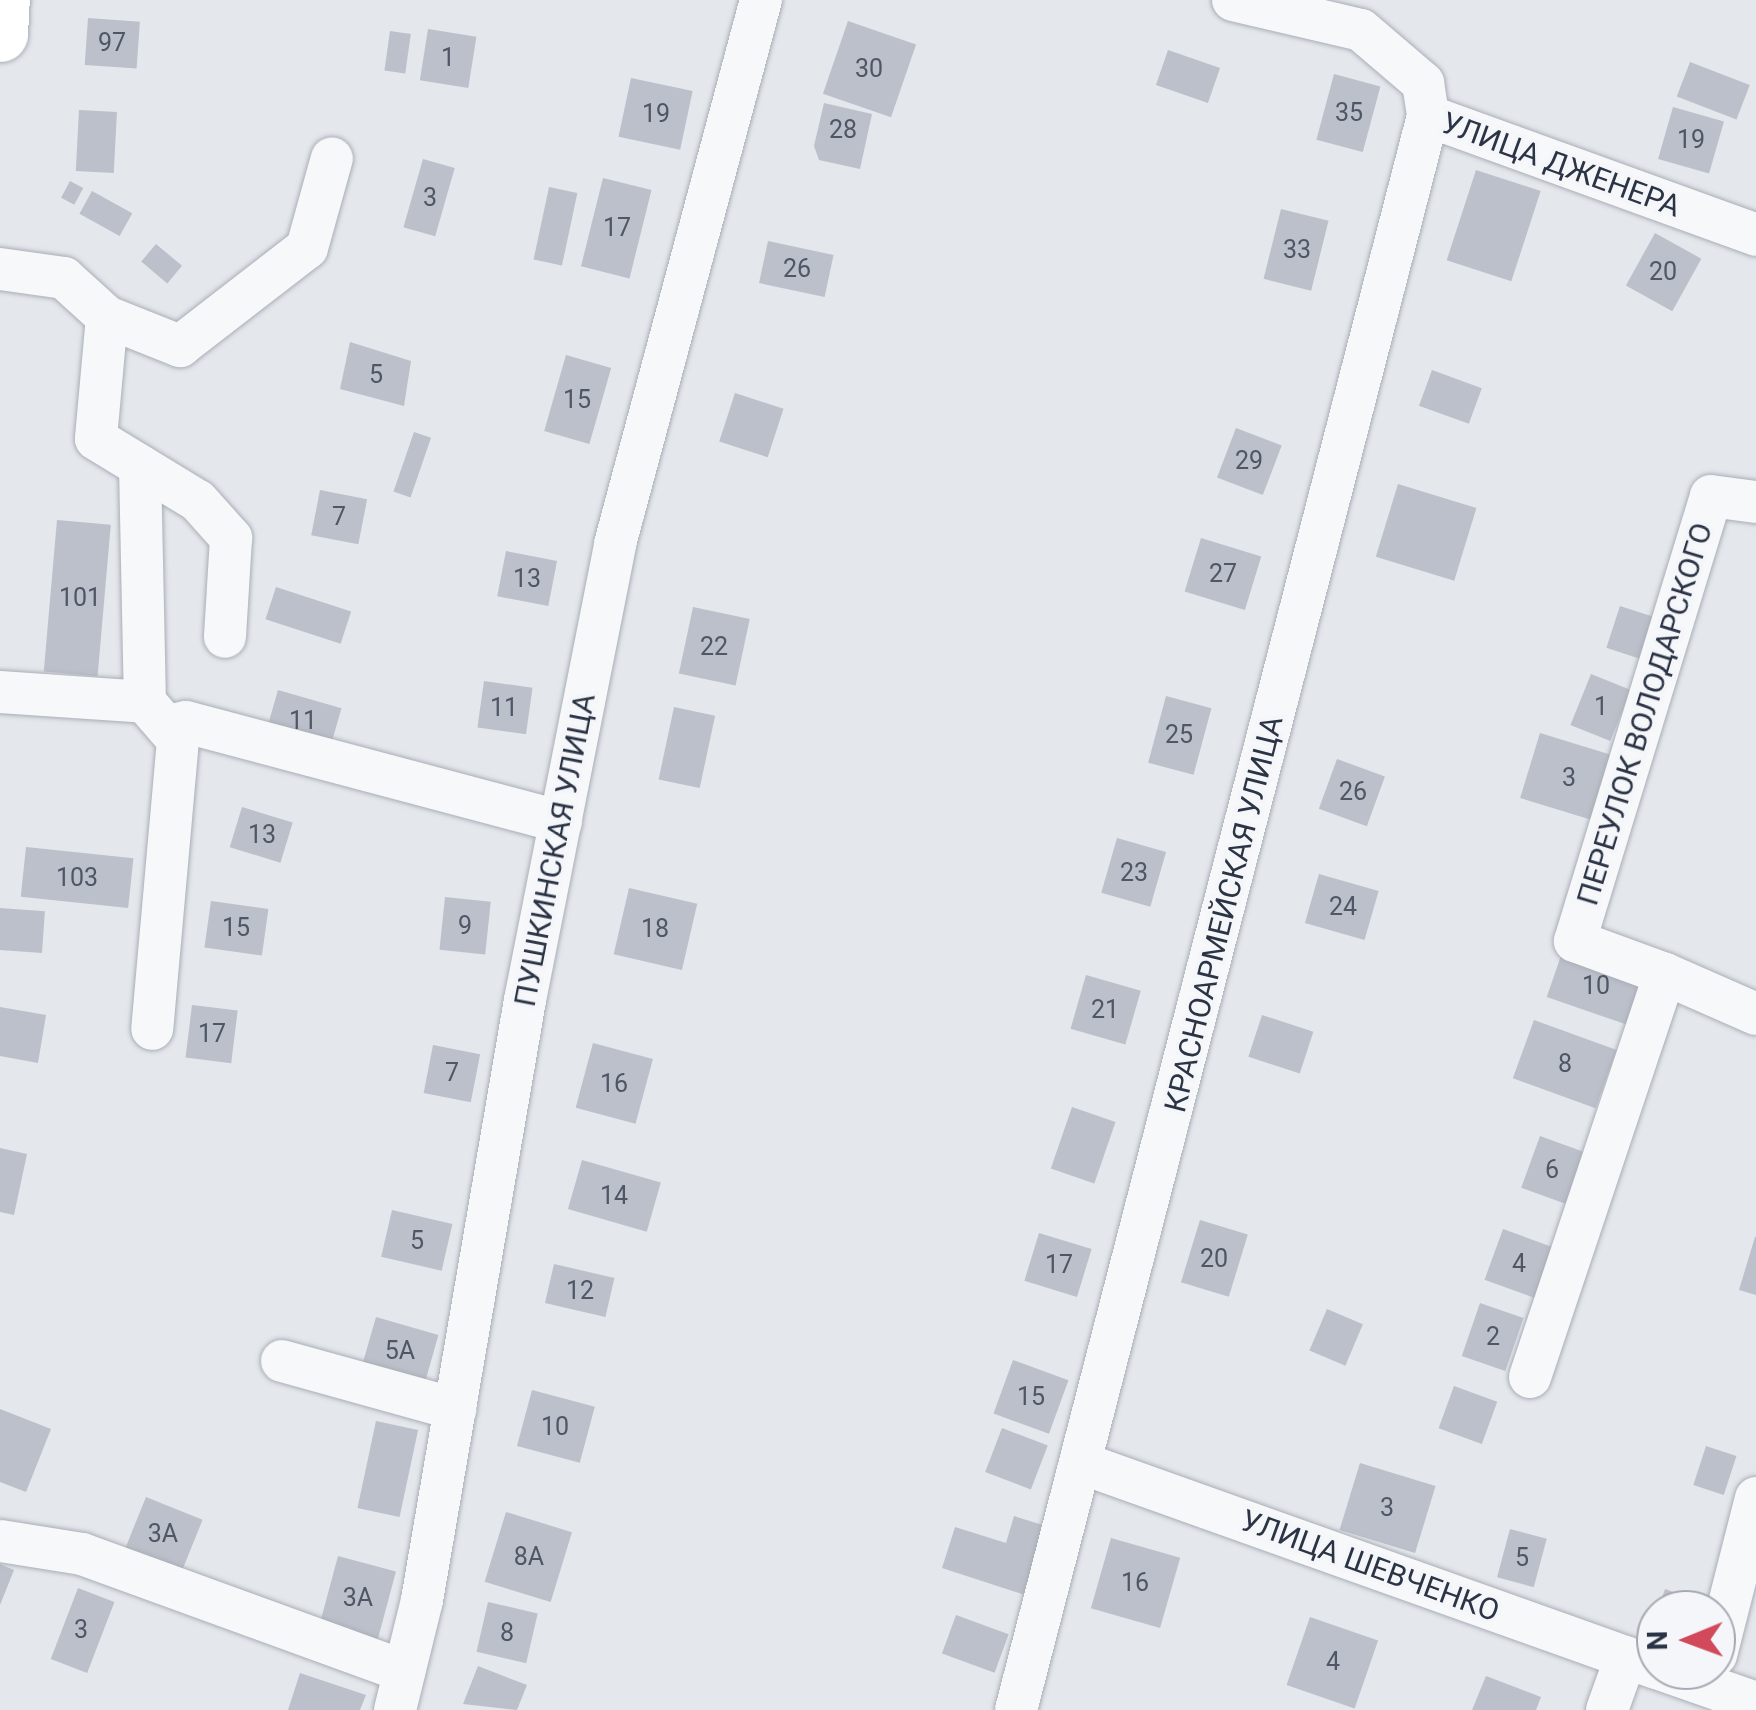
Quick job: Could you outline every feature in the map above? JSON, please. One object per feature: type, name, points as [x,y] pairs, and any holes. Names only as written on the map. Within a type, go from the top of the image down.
[{"type":"main road","points":[[0,34],[2,0]]},
{"type":"street","name":"ПУШКИНСКАЯ УЛИЦА","points":[[400,1690],[615,544],[761,0]]},
{"type":"street","name":"УЛИЦА ДЖЕНЕРА","points":[[1234,0],[1361,30],[1423,83],[1428,116],[1756,235]]},
{"type":"street","name":"КРАСНОАРМЕЙСКАЯ УЛИЦА","points":[[1016,1710],[1084,1464],[1428,116]]},
{"type":"street","points":[[0,269],[64,278],[107,317],[180,346],[306,248],[332,158]]},
{"type":"street","points":[[107,317],[96,439],[198,501],[231,538],[225,637]]},
{"type":"street","points":[[140,466],[155,714],[178,740],[152,1028]]},
{"type":"street","name":"ПЕРЕУЛОК ВОЛОДАРСКОГО","points":[[1756,502],[1712,496],[1575,941],[1665,974],[1756,1014]]},
{"type":"street","points":[[0,692],[155,714],[560,822]]},
{"type":"street","points":[[1530,1377],[1665,974]]},
{"type":"street","points":[[282,1361],[454,1409]]},
{"type":"street","name":"УЛИЦА ШЕВЧЕНКО","points":[[1084,1464],[1636,1661]]},
{"type":"street","points":[[1733,1590],[1756,1498]]},
{"type":"street","points":[[0,1541],[82,1554],[400,1690]]},
{"type":"street","points":[[1607,1710],[1636,1678]]},
{"type":"building","points":[[88,18],[140,22],[137,69],[85,65]]},
{"type":"building","points":[[848,21],[916,44],[891,117],[823,94]]},
{"type":"building","points":[[428,29],[476,37],[468,88],[420,80]]},
{"type":"building","points":[[390,31],[411,34],[405,74],[384,71]]},
{"type":"building","points":[[1168,50],[1220,68],[1208,103],[1156,85]]},
{"type":"building","points":[[1690,62],[1750,85],[1736,119],[1677,97]]},
{"type":"building","points":[[1334,74],[1380,86],[1363,152],[1316,140]]},
{"type":"building","points":[[631,78],[693,91],[680,150],[619,137]]},
{"type":"building","points":[[824,103],[872,114],[860,169],[819,160],[814,146]]},
{"type":"building","points":[[1673,107],[1724,122],[1709,174],[1658,159]]},
{"type":"building","points":[[79,110],[117,112],[114,173],[76,171]]},
{"type":"building","points":[[423,159],[455,168],[435,236],[403,227]]},
{"type":"building","points":[[1476,170],[1541,191],[1511,281],[1447,260]]},
{"type":"building","points":[[603,178],[652,190],[629,278],[581,266]]},
{"type":"building","points":[[70,181],[83,188],[74,205],[61,198]]},
{"type":"building","points":[[549,187],[577,193],[562,265],[534,259]]},
{"type":"building","points":[[92,191],[132,213],[120,236],[79,214]]},
{"type":"building","points":[[1281,209],[1329,221],[1311,291],[1264,279]]},
{"type":"building","points":[[1655,233],[1701,259],[1672,311],[1626,285]]},
{"type":"building","points":[[768,241],[834,255],[825,297],[759,283]]},
{"type":"building","points":[[156,244],[182,266],[167,283],[141,262]]},
{"type":"building","points":[[350,342],[411,361],[404,406],[340,389]]},
{"type":"building","points":[[566,355],[611,368],[589,444],[544,431]]},
{"type":"building","points":[[1432,370],[1482,388],[1469,424],[1419,406]]},
{"type":"building","points":[[735,393],[784,409],[768,457],[719,442]]},
{"type":"building","points":[[1236,428],[1282,446],[1263,495],[1217,477]]},
{"type":"building","points":[[414,432],[431,438],[411,497],[393,492]]},
{"type":"building","points":[[1398,484],[1476,508],[1454,581],[1376,557]]},
{"type":"building","points":[[320,490],[367,499],[358,544],[311,535]]},
{"type":"building","points":[[57,520],[111,525],[98,676],[44,671]]},
{"type":"building","points":[[1201,538],[1261,556],[1245,610],[1185,592]]},
{"type":"building","points":[[506,551],[557,561],[548,606],[497,596]]},
{"type":"building","points":[[276,587],[351,611],[341,644],[265,619]]},
{"type":"building","points":[[1620,606],[1653,617],[1640,659],[1606,648]]},
{"type":"building","points":[[693,607],[750,619],[736,686],[679,674]]},
{"type":"building","points":[[1591,674],[1631,690],[1610,741],[1570,725]]},
{"type":"building","points":[[484,681],[533,688],[526,734],[477,728]]},
{"type":"building","points":[[278,690],[341,708],[329,752],[265,734]]},
{"type":"building","points":[[1166,696],[1211,708],[1194,775],[1148,763]]},
{"type":"building","points":[[674,707],[715,716],[700,788],[659,779]]},
{"type":"building","points":[[1540,733],[1617,757],[1598,822],[1520,798]]},
{"type":"building","points":[[1337,759],[1385,776],[1367,826],[1319,809]]},
{"type":"building","points":[[242,807],[293,822],[280,863],[230,847]]},
{"type":"building","points":[[1117,838],[1166,852],[1150,907],[1101,893]]},
{"type":"building","points":[[26,847],[133,858],[128,908],[21,897]]},
{"type":"building","points":[[1319,874],[1379,891],[1365,940],[1305,923]]},
{"type":"building","points":[[629,888],[697,904],[682,970],[614,954]]},
{"type":"building","points":[[445,897],[491,902],[485,955],[439,950]]},
{"type":"building","points":[[211,901],[268,909],[262,956],[204,948]]},
{"type":"building","points":[[0,908],[45,911],[42,953],[0,950]]},
{"type":"building","points":[[1564,947],[1645,975],[1628,1025],[1547,997]]},
{"type":"building","points":[[1086,975],[1141,991],[1125,1045],[1071,1029]]},
{"type":"building","points":[[192,1005],[238,1011],[231,1063],[186,1058]]},
{"type":"building","points":[[0,1007],[46,1015],[38,1063],[0,1056]]},
{"type":"building","points":[[1262,1015],[1313,1032],[1300,1074],[1248,1057]]},
{"type":"building","points":[[1534,1020],[1617,1050],[1595,1108],[1513,1078]]},
{"type":"building","points":[[593,1043],[653,1059],[636,1124],[576,1108]]},
{"type":"building","points":[[433,1045],[480,1054],[471,1102],[424,1093]]},
{"type":"building","points":[[1072,1107],[1115,1122],[1094,1183],[1051,1168]]},
{"type":"building","points":[[1540,1136],[1584,1152],[1565,1204],[1521,1188]]},
{"type":"building","points":[[0,1148],[27,1154],[14,1215],[0,1212]]},
{"type":"building","points":[[582,1160],[661,1183],[647,1232],[568,1209]]},
{"type":"building","points":[[392,1210],[452,1224],[442,1271],[381,1257]]},
{"type":"building","points":[[1200,1220],[1248,1235],[1229,1297],[1181,1282]]},
{"type":"building","points":[[1503,1229],[1554,1247],[1535,1298],[1485,1280]]},
{"type":"building","points":[[1039,1233],[1092,1249],[1077,1297],[1024,1281]]},
{"type":"building","points":[[1756,1237],[1756,1295],[1739,1290]]},
{"type":"building","points":[[554,1264],[614,1278],[605,1317],[545,1303]]},
{"type":"building","points":[[1480,1303],[1523,1318],[1505,1371],[1462,1356]]},
{"type":"building","points":[[1327,1309],[1363,1324],[1345,1366],[1309,1350]]},
{"type":"building","points":[[376,1317],[438,1335],[424,1384],[362,1366]]},
{"type":"building","points":[[1013,1360],[1068,1380],[1049,1434],[994,1414]]},
{"type":"building","points":[[1454,1386],[1497,1402],[1482,1444],[1439,1428]]},
{"type":"building","points":[[532,1390],[595,1407],[580,1463],[517,1446]]},
{"type":"building","points":[[0,1409],[51,1429],[26,1492],[0,1482]]},
{"type":"building","points":[[376,1421],[418,1430],[400,1517],[357,1508]]},
{"type":"building","points":[[1002,1428],[1048,1446],[1031,1489],[985,1472]]},
{"type":"building","points":[[1706,1446],[1736,1456],[1724,1495],[1693,1485]]},
{"type":"building","points":[[1360,1463],[1436,1486],[1415,1553],[1340,1530]]},
{"type":"building","points":[[146,1497],[203,1520],[182,1572],[125,1549]]},
{"type":"building","points":[[506,1512],[572,1532],[551,1602],[485,1582]]},
{"type":"building","points":[[1014,1516],[1046,1526],[1025,1595],[942,1568],[955,1527],[1006,1543]]},
{"type":"building","points":[[1510,1529],[1547,1539],[1534,1587],[1497,1577]]},
{"type":"building","points":[[1111,1538],[1180,1558],[1160,1628],[1091,1608]]},
{"type":"building","points":[[338,1556],[396,1572],[378,1640],[320,1625]]},
{"type":"building","points":[[0,1564],[14,1570],[0,1605]]},
{"type":"building","points":[[78,1588],[114,1602],[87,1673],[51,1659]]},
{"type":"building","points":[[488,1602],[538,1613],[526,1663],[477,1652]]},
{"type":"building","points":[[956,1615],[1009,1634],[995,1673],[942,1654]]},
{"type":"building","points":[[1310,1617],[1378,1640],[1355,1709],[1287,1685]]},
{"type":"building","points":[[478,1666],[527,1685],[517,1710],[463,1704]]},
{"type":"building","points":[[300,1673],[366,1695],[360,1710],[288,1710]]},
{"type":"building","points":[[1486,1676],[1541,1697],[1536,1710],[1472,1710]]}]
